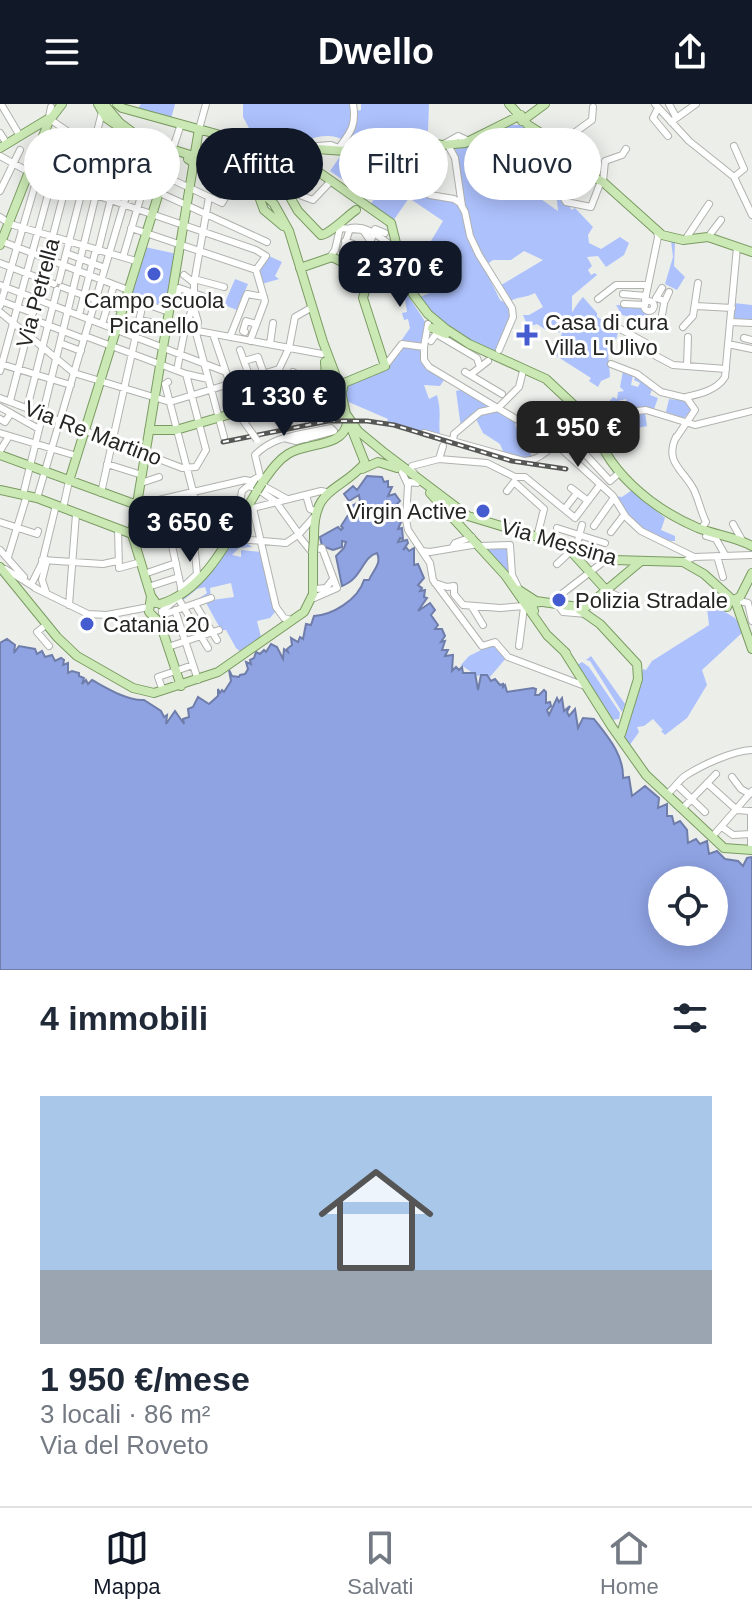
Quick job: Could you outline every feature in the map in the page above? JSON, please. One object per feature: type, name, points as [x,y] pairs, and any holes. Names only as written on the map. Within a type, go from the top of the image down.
[{"type":"main road","points":[[46,128],[62,104]]},
{"type":"main road","points":[[117,104],[194,130],[196,155]]},
{"type":"main road","points":[[528,125],[545,104]]},
{"type":"main road","points":[[510,105],[533,128]]},
{"type":"main road","points":[[103,108],[126,128]]},
{"type":"main road","points":[[3,146],[50,119]]},
{"type":"main road","points":[[448,144],[469,141],[503,124],[528,125]]},
{"type":"main road","points":[[181,686],[133,538],[166,325],[176,300],[186,205],[196,172]]},
{"type":"main road","points":[[323,175],[358,205],[379,214],[394,228],[399,256],[396,271]]},
{"type":"main road","points":[[601,181],[661,238],[708,237],[752,252]]},
{"type":"main road","points":[[0,242],[24,189]]},
{"type":"main road","points":[[69,481],[156,200]]},
{"type":"main road","points":[[261,200],[264,210],[284,227],[322,354],[331,399],[366,459],[365,464],[325,494],[316,513],[315,538]]},
{"type":"main road","points":[[264,210],[269,212],[273,209],[270,200]]},
{"type":"main road","points":[[271,200],[286,222],[328,378],[342,400]]},
{"type":"main road","points":[[296,200],[323,235],[358,205]]},
{"type":"main road","points":[[300,268],[330,257],[344,263],[368,253]]},
{"type":"main road","points":[[368,253],[396,271],[433,324],[525,370],[553,388],[590,422],[618,474],[664,515],[696,530],[744,541]]},
{"type":"main road","points":[[155,608],[180,593],[215,561],[230,541],[259,486],[287,454],[337,439],[345,433],[343,384],[385,366],[363,296],[368,253]]},
{"type":"main road","points":[[433,324],[525,370]]},
{"type":"main road","points":[[149,430],[176,430],[218,418],[300,393],[328,378],[354,379]]},
{"type":"main road","name":"Via Messina","points":[[345,419],[414,482],[432,490],[458,516],[604,558],[638,563],[688,561]]},
{"type":"main road","points":[[590,422],[610,457],[634,486],[665,512],[703,532],[744,541]]},
{"type":"main road","name":"Via Messina","points":[[361,447],[373,458],[393,465],[441,505]]},
{"type":"main road","points":[[0,453],[101,493],[138,499]]},
{"type":"main road","points":[[268,637],[306,609],[312,597],[312,551],[316,521],[325,494],[376,462],[393,465]]},
{"type":"main road","points":[[0,490],[37,498],[118,529],[133,538]]},
{"type":"main road","points":[[432,490],[445,501],[446,504],[441,505]]},
{"type":"main road","points":[[441,505],[458,516],[476,542],[509,576],[533,616],[566,653]]},
{"type":"main road","points":[[570,548],[607,591]]},
{"type":"main road","points":[[1,568],[68,648],[90,665],[136,690],[162,692],[221,670],[304,614],[315,594],[312,551]]},
{"type":"main road","points":[[688,561],[734,605],[752,649]]},
{"type":"main road","points":[[587,612],[638,563]]},
{"type":"main road","points":[[734,605],[752,573]]},
{"type":"main road","points":[[734,605],[752,582]]},
{"type":"main road","points":[[525,602],[549,603]]},
{"type":"main road","points":[[525,602],[549,603],[587,612],[632,656],[639,675],[614,724]]},
{"type":"main road","points":[[525,602],[553,634],[614,724],[635,762],[728,850],[751,850]]},
{"type":"main road","points":[[553,634],[558,643],[556,645]]},
{"type":"main road","points":[[614,724],[636,676],[632,656]]},
{"type":"street","points":[[0,104],[20,136]]},
{"type":"street","points":[[194,130],[206,104]]},
{"type":"street","points":[[351,128],[353,104]]},
{"type":"street","points":[[669,104],[674,119],[689,141],[734,177],[752,215]]},
{"type":"street","points":[[668,136],[653,118],[657,106],[674,119]]},
{"type":"street","points":[[674,119],[691,106]]},
{"type":"street","points":[[581,128],[592,120],[593,107]]},
{"type":"street","points":[[98,128],[103,108]]},
{"type":"street","points":[[50,119],[65,128]]},
{"type":"street","points":[[180,128],[181,124]]},
{"type":"street","points":[[528,125],[558,148],[581,174],[606,183]]},
{"type":"street","points":[[528,125],[534,147],[566,202],[591,207],[606,183],[605,161],[622,155],[626,149]]},
{"type":"street","points":[[0,133],[3,146]]},
{"type":"street","points":[[734,146],[744,169],[734,177]]},
{"type":"street","points":[[448,149],[455,158],[462,206],[472,241],[512,308],[513,317],[495,355],[470,375],[502,394]]},
{"type":"street","points":[[17,201],[0,192],[20,150]]},
{"type":"street","points":[[0,156],[24,168]]},
{"type":"street","points":[[323,190],[331,181]]},
{"type":"street","points":[[180,184],[196,191]]},
{"type":"street","points":[[448,198],[462,206]]},
{"type":"street","points":[[28,200],[0,306],[13,323],[74,373],[170,402],[192,397],[279,369],[289,348],[295,317]]},
{"type":"street","points":[[47,200],[1,366],[71,385]]},
{"type":"street","name":"Via Petrella","points":[[10,401],[62,200]]},
{"type":"street","points":[[27,408],[79,200]]},
{"type":"street","points":[[7,560],[95,200]]},
{"type":"street","points":[[79,315],[111,200],[270,256],[256,270]]},
{"type":"street","points":[[37,498],[125,200]]},
{"type":"street","points":[[123,257],[140,200]]},
{"type":"street","points":[[176,200],[267,242]]},
{"type":"street","points":[[208,200],[194,281],[193,305],[198,322],[196,331],[224,437]]},
{"type":"street","points":[[689,238],[709,204]]},
{"type":"street","points":[[0,217],[38,232],[136,261]]},
{"type":"street","points":[[708,237],[721,220]]},
{"type":"street","points":[[131,228],[256,270]]},
{"type":"street","points":[[343,251],[340,228],[374,232],[392,246]]},
{"type":"street","points":[[368,253],[375,229],[385,233]]},
{"type":"street","points":[[363,230],[368,253]]},
{"type":"street","points":[[661,238],[648,285],[645,310],[662,314]]},
{"type":"street","points":[[0,242],[114,285],[143,303],[169,312]]},
{"type":"street","points":[[342,242],[368,253],[396,271]]},
{"type":"street","points":[[330,257],[342,242]]},
{"type":"street","points":[[611,364],[637,374],[662,393],[686,398],[700,395],[721,383],[726,369],[737,247]]},
{"type":"street","points":[[66,253],[105,268]]},
{"type":"street","points":[[0,263],[122,310]]},
{"type":"street","points":[[250,341],[265,301],[256,270]]},
{"type":"street","points":[[184,275],[194,281],[224,287]]},
{"type":"street","points":[[683,327],[693,316],[698,283]]},
{"type":"street","points":[[102,324],[114,285]]},
{"type":"street","points":[[598,299],[616,285],[648,285]]},
{"type":"street","points":[[3,286],[226,372]]},
{"type":"street","points":[[176,300],[179,288],[205,297]]},
{"type":"street","points":[[653,310],[662,288]]},
{"type":"street","points":[[624,304],[645,300],[665,301],[669,292]]},
{"type":"street","points":[[230,337],[247,294],[264,297]]},
{"type":"street","points":[[623,294],[645,300]]},
{"type":"street","points":[[101,493],[143,303]]},
{"type":"street","points":[[660,326],[664,304]]},
{"type":"street","points":[[177,370],[193,305]]},
{"type":"street","points":[[0,306],[17,307],[63,331],[208,379]]},
{"type":"street","points":[[696,306],[732,308]]},
{"type":"street","points":[[284,316],[295,317],[309,309]]},
{"type":"street","points":[[139,320],[322,354]]},
{"type":"street","points":[[245,332],[246,321],[256,324]]},
{"type":"street","points":[[730,322],[752,323]]},
{"type":"street","points":[[270,344],[273,323]]},
{"type":"street","points":[[433,324],[424,347],[424,360],[429,367],[516,419]]},
{"type":"street","points":[[613,325],[646,343],[658,357],[673,365],[726,369]]},
{"type":"street","points":[[213,334],[239,411],[262,445]]},
{"type":"street","points":[[429,339],[436,334],[477,358],[480,367]]},
{"type":"street","points":[[687,366],[688,337]]},
{"type":"street","points":[[60,343],[81,351]]},
{"type":"street","points":[[445,350],[449,343]]},
{"type":"street","points":[[385,366],[402,344],[424,347]]},
{"type":"street","points":[[728,344],[752,349]]},
{"type":"street","points":[[240,350],[250,378]]},
{"type":"street","points":[[244,361],[258,357],[264,374]]},
{"type":"street","points":[[454,438],[480,412],[498,408],[519,387],[525,370]]},
{"type":"street","points":[[293,372],[328,378]]},
{"type":"street","points":[[186,374],[206,450],[196,467],[186,467]]},
{"type":"street","points":[[164,384],[201,522]]},
{"type":"street","points":[[259,393],[262,404]]},
{"type":"street","points":[[300,393],[308,420]]},
{"type":"street","name":"Via Re Martino","points":[[0,398],[186,467]]},
{"type":"street","points":[[686,398],[695,409],[683,424],[672,448],[672,460],[691,486],[706,525],[703,532],[716,539],[725,555]]},
{"type":"street","points":[[281,399],[288,422]]},
{"type":"street","points":[[0,418],[5,410],[39,429]]},
{"type":"street","points":[[590,422],[608,414],[646,410],[683,424],[707,424],[752,411]]},
{"type":"street","points":[[535,431],[598,484],[624,515],[648,536],[688,561]]},
{"type":"street","points":[[0,433],[77,456]]},
{"type":"street","points":[[424,433],[454,438],[524,461],[536,460],[562,441],[586,455],[610,481],[618,474]]},
{"type":"street","points":[[0,453],[9,436]]},
{"type":"street","points":[[259,486],[260,477],[254,458],[262,445],[306,436]]},
{"type":"street","points":[[439,459],[443,446]]},
{"type":"street","points":[[537,537],[544,509],[515,480],[487,463],[439,459],[411,467],[414,482],[407,525],[432,568],[431,577],[483,647],[495,642],[508,657],[586,685]]},
{"type":"street","points":[[107,464],[138,499]]},
{"type":"street","points":[[507,491],[515,480],[525,477],[575,518],[603,474]]},
{"type":"street","points":[[138,499],[159,477]]},
{"type":"street","points":[[138,499],[193,494],[245,480],[279,500],[298,534],[312,551],[309,571]]},
{"type":"street","points":[[32,583],[41,573],[69,481]]},
{"type":"street","points":[[563,506],[574,490],[588,501]]},
{"type":"street","points":[[133,538],[279,500],[325,494]]},
{"type":"street","points":[[133,538],[217,543],[260,540],[290,542],[316,513],[310,509],[306,495]]},
{"type":"street","points":[[594,526],[613,499]]},
{"type":"street","points":[[246,510],[260,540],[280,627]]},
{"type":"street","points":[[69,605],[76,514]]},
{"type":"street","points":[[549,603],[604,558],[608,538],[624,515]]},
{"type":"street","points":[[703,516],[718,534]]},
{"type":"street","points":[[281,525],[289,520]]},
{"type":"street","points":[[0,522],[37,534],[38,531]]},
{"type":"street","points":[[557,564],[579,535],[582,525]]},
{"type":"street","points":[[557,528],[579,535],[608,538]]},
{"type":"street","points":[[118,529],[118,564]]},
{"type":"street","points":[[171,541],[184,607],[208,648]]},
{"type":"street","points":[[180,593],[212,569],[230,541]]},
{"type":"street","name":"Via Messina","points":[[688,561],[725,555],[744,541]]},
{"type":"street","points":[[194,542],[195,579]]},
{"type":"street","points":[[421,550],[430,552],[452,548],[455,543],[510,545],[509,576]]},
{"type":"street","points":[[301,545],[303,552],[322,548],[337,588],[315,594]]},
{"type":"street","points":[[0,550],[32,583]]},
{"type":"street","points":[[717,556],[723,577]]},
{"type":"street","points":[[45,560],[103,564],[141,562]]},
{"type":"street","points":[[144,574],[176,563]]},
{"type":"street","points":[[1,568],[84,613],[114,614],[155,608],[175,610],[211,598]]},
{"type":"street","points":[[41,573],[47,593]]},
{"type":"street","points":[[155,608],[179,577]]},
{"type":"street","points":[[315,594],[326,588],[333,579]]},
{"type":"street","points":[[20,591],[20,582],[32,583]]},
{"type":"street","points":[[435,583],[454,586],[459,602],[472,607],[518,608],[525,602]]},
{"type":"street","points":[[607,591],[628,602]]},
{"type":"street","points":[[519,646],[525,602]]},
{"type":"street","points":[[734,605],[748,603],[752,621]]},
{"type":"street","points":[[195,604],[216,631],[217,640]]},
{"type":"street","points":[[472,607],[483,625]]},
{"type":"street","points":[[175,610],[199,680]]},
{"type":"street","points":[[278,612],[291,620]]},
{"type":"street","points":[[522,628],[527,618],[533,616]]},
{"type":"street","points":[[47,624],[37,632],[49,646]]},
{"type":"street","points":[[168,647],[216,631]]},
{"type":"street","points":[[162,692],[158,677],[193,665]]},
{"type":"street","points":[[669,794],[683,777],[740,751],[752,750]]},
{"type":"street","points":[[682,809],[716,774]]},
{"type":"street","points":[[712,837],[751,792],[741,789],[732,777]]},
{"type":"street","points":[[707,783],[739,808],[751,811],[751,850]]},
{"type":"street","points":[[678,786],[705,812]]},
{"type":"street","points":[[722,827],[733,835],[751,834]]},
{"type":"shaded area","points":[[141,104],[175,104],[171,119],[137,110]]},
{"type":"shaded area","points":[[243,104],[352,104],[353,114],[349,128],[339,128],[339,138],[323,137],[323,128],[249,128],[243,117]]},
{"type":"shaded area","points":[[361,104],[429,104],[428,128],[351,128],[355,111],[361,110]]},
{"type":"shaded area","points":[[520,125],[525,128],[500,128]]},
{"type":"shaded area","points":[[464,143],[464,200],[542,200],[558,211],[557,200],[566,200],[571,210],[575,208],[593,227],[588,235],[589,243],[601,249],[620,237],[629,243],[624,255],[606,267],[598,256],[587,257],[592,266],[588,270],[591,275],[597,275],[572,296],[572,316],[559,333],[554,326],[546,330],[537,324],[528,327],[523,315],[543,307],[535,293],[509,302],[498,287],[543,260],[524,251],[511,260],[493,260],[486,265],[464,208],[455,147]]},
{"type":"shaded area","points":[[339,158],[339,177],[330,171]]},
{"type":"shaded area","points":[[373,200],[408,200],[393,221],[370,205]]},
{"type":"shaded area","points":[[412,200],[455,201],[465,214],[469,236],[500,300],[509,305],[512,317],[495,353],[453,330],[418,298],[443,287],[436,288],[434,282],[441,279],[437,268],[429,270],[421,248],[428,246],[443,221]]},
{"type":"shaded area","points":[[671,241],[675,242],[674,266],[685,277],[677,290],[665,284],[673,257]]},
{"type":"shaded area","name":"Campo scuola Picanello","points":[[145,247],[177,254],[167,310],[128,297]]},
{"type":"shaded area","points":[[269,256],[282,262],[275,276],[279,279],[262,284],[258,271]]},
{"type":"shaded area","points":[[235,279],[248,284],[237,310],[224,305]]},
{"type":"shaded area","points":[[403,288],[426,323],[424,345],[399,344],[410,328],[408,319],[404,320],[402,313],[407,312]]},
{"type":"shaded area","points":[[583,297],[597,317],[619,329],[616,340],[607,338],[610,377],[601,381],[598,387],[589,381],[591,378],[547,350],[559,343],[569,318]]},
{"type":"shaded area","points":[[734,303],[752,305],[752,321],[732,320]]},
{"type":"shaded area","points":[[616,305],[643,306],[649,315],[648,321],[622,315]]},
{"type":"shaded area","points":[[404,345],[424,350],[423,359],[444,380],[440,386],[424,385],[429,399],[437,395],[440,435],[422,434],[387,422],[388,419],[344,400],[346,383],[384,371]]},
{"type":"shaded area","points":[[623,371],[633,375],[631,385],[638,387],[640,383],[634,380],[635,377],[653,387],[650,395],[658,398],[654,409],[628,408],[626,399],[607,404],[613,397],[617,399],[618,392],[624,391],[620,387]]},
{"type":"shaded area","points":[[464,389],[496,408],[473,413],[461,428],[456,391]]},
{"type":"shaded area","points":[[679,397],[693,409],[684,418],[666,412],[669,399],[678,400]]},
{"type":"shaded area","points":[[494,409],[517,421],[515,424],[523,446],[527,447],[534,460],[505,456],[500,444],[483,433],[475,417]]},
{"type":"shaded area","points":[[634,413],[645,413],[647,426],[599,436],[597,426],[601,419],[608,422],[631,418]]},
{"type":"shaded area","points":[[367,476],[382,477],[384,482],[388,481],[388,487],[392,487],[388,496],[395,494],[400,501],[395,506],[400,510],[397,520],[402,520],[398,529],[402,528],[403,539],[400,538],[398,542],[407,540],[403,550],[406,547],[409,551],[414,548],[414,565],[418,564],[424,578],[418,585],[422,588],[420,591],[425,590],[424,597],[427,598],[418,611],[430,603],[435,610],[431,615],[438,625],[435,629],[442,629],[445,636],[441,642],[445,641],[442,650],[448,650],[445,656],[453,655],[452,671],[462,667],[463,673],[475,673],[478,690],[481,675],[487,675],[491,681],[495,679],[503,687],[505,685],[507,692],[533,688],[536,689],[535,695],[539,695],[544,690],[546,703],[550,702],[551,706],[547,710],[549,715],[557,698],[559,702],[562,698],[564,711],[570,706],[569,716],[575,709],[578,728],[583,718],[594,719],[610,740],[621,762],[623,778],[629,777],[632,796],[645,786],[659,798],[658,808],[667,804],[667,816],[672,816],[674,824],[680,821],[687,830],[688,843],[696,839],[700,844],[707,841],[709,854],[717,851],[725,859],[738,861],[743,866],[747,858],[752,857],[752,970],[0,970],[0,643],[7,639],[15,645],[14,653],[19,646],[35,649],[37,654],[42,651],[45,657],[52,655],[55,661],[61,658],[63,665],[68,663],[68,673],[79,673],[84,678],[82,684],[92,680],[124,696],[144,700],[161,711],[164,717],[167,715],[166,724],[175,711],[184,724],[183,719],[189,717],[188,709],[193,707],[198,697],[209,704],[218,696],[218,689],[220,693],[222,690],[224,692],[231,681],[229,670],[232,676],[245,674],[248,669],[246,662],[251,664],[250,660],[256,652],[266,652],[271,644],[277,647],[283,659],[284,649],[288,652],[292,645],[291,638],[298,642],[300,637],[303,639],[306,624],[311,625],[314,616],[344,605],[356,594],[364,580],[369,580],[378,564],[377,553],[368,559],[349,583],[342,586],[336,556],[346,542],[342,541],[342,547],[333,550],[322,546],[320,537],[338,527],[343,528],[341,526],[352,506],[360,501],[359,495],[349,501],[344,494],[353,486],[357,490]]},
{"type":"shaded area","points":[[632,490],[665,518],[661,530],[675,536],[675,541],[654,537],[637,526],[611,491],[615,496],[622,497]]},
{"type":"shaded area","points":[[250,540],[248,544],[252,547],[239,548],[232,555],[241,557],[241,550],[262,552],[276,611],[270,618],[257,621],[261,637],[241,652],[226,630],[221,630],[205,601],[234,597],[231,583],[210,588],[211,597],[190,604],[207,593],[205,587],[197,589],[182,601],[180,598],[210,573],[233,543]]},
{"type":"shaded area","points":[[483,547],[507,547],[508,574]]},
{"type":"shaded area","points":[[720,595],[725,612],[735,618],[744,631],[702,670],[707,685],[687,718],[665,735],[653,719],[637,727],[639,732],[629,746],[624,738],[627,715],[643,669],[646,670],[652,661],[709,625],[706,600]]},
{"type":"shaded area","points":[[495,643],[506,658],[490,677],[485,674],[477,676],[461,665],[469,656]]},
{"type":"shaded area","points":[[591,656],[625,704],[622,712],[590,661],[586,660]]},
{"type":"shaded area","points":[[582,662],[589,667],[620,713],[619,719],[611,720],[577,665]]},
{"type":"railway","points":[[223,442],[328,421],[367,421],[394,425],[512,461],[566,469]]},
{"type":"place","name":"Campo scuola Picanello","points":[[154,274]]},
{"type":"place","name":"Casa di cura Villa L'Ulivo","points":[[527,335]]},
{"type":"place","name":"Virgin Active","points":[[483,511]]},
{"type":"place","name":"Polizia Stradale","points":[[559,600]]},
{"type":"place","name":"Catania 20","points":[[87,624]]}]
